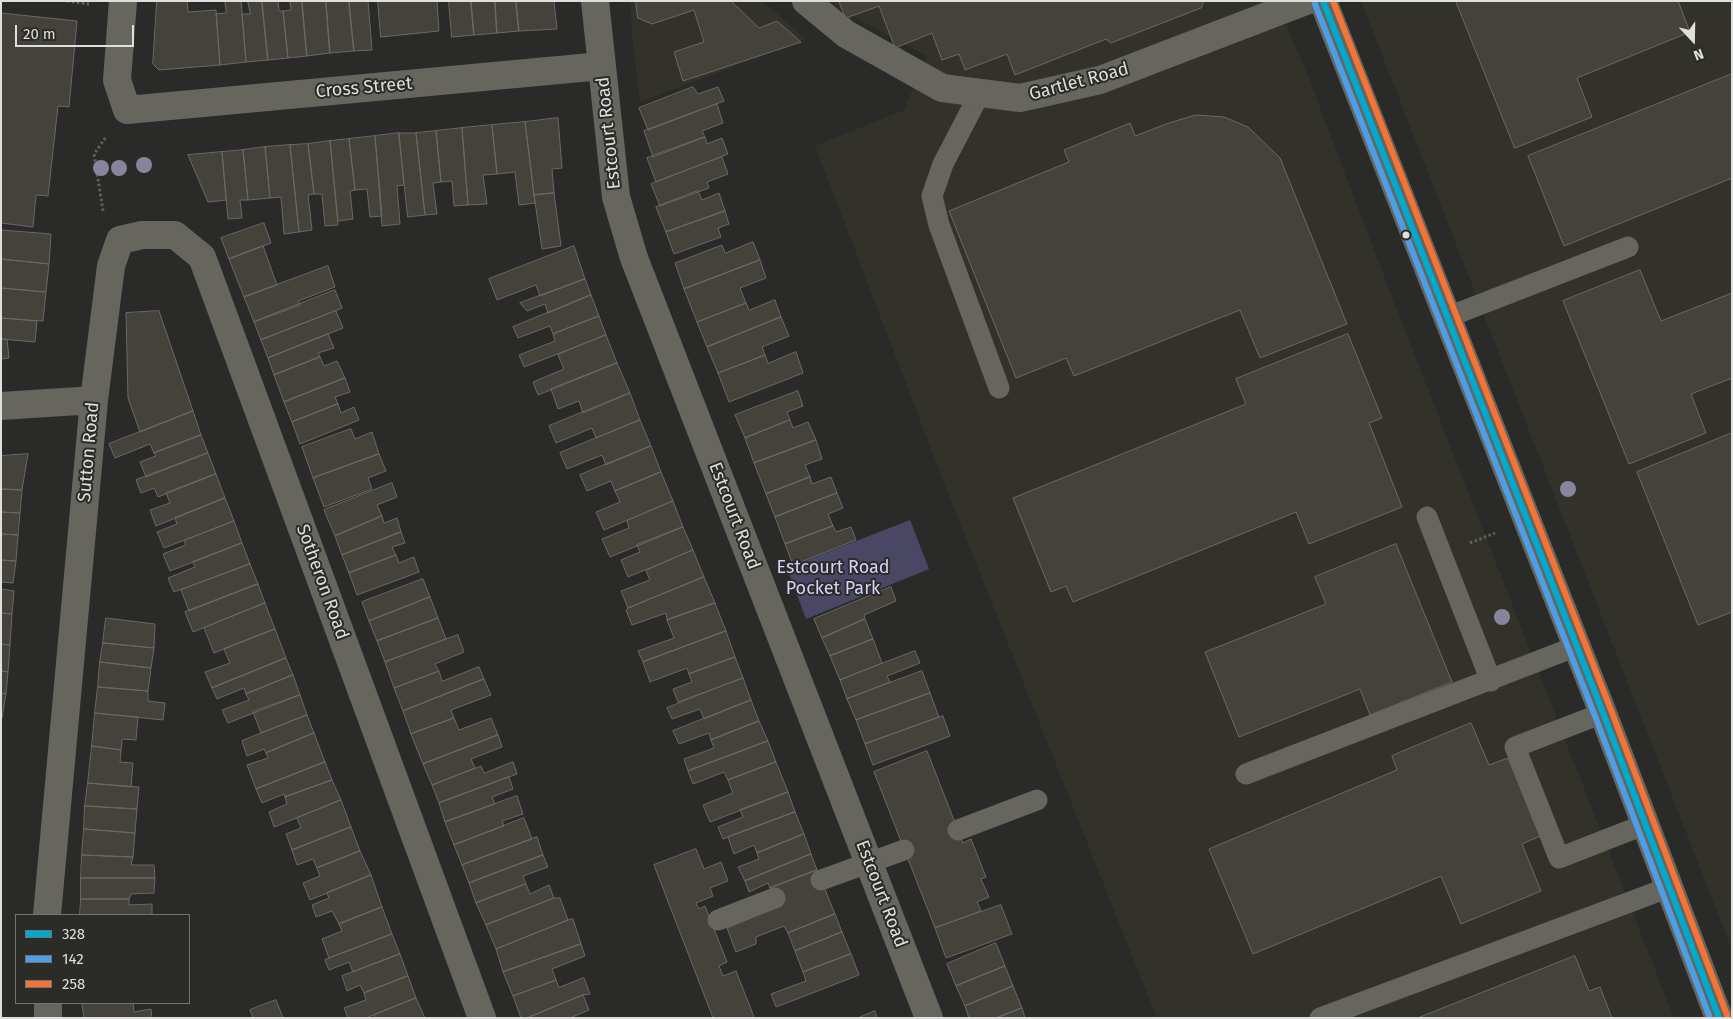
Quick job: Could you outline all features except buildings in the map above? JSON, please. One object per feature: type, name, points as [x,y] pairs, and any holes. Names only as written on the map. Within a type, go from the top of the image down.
[{"type":"street","points":[[123,1],[117,80],[126,110]]},
{"type":"street","name":"Estcourt Road","points":[[595,1],[616,198],[634,258],[929,1018]]},
{"type":"street","name":"Gartlet Road","points":[[806,1],[846,34],[942,88],[1020,98],[1100,80],[1306,1]]},
{"type":"street","points":[[1324,1],[1603,713],[1718,1018]]},
{"type":"street","name":"Cross Street","points":[[126,110],[602,66]]},
{"type":"street","name":"Sotheron Road","points":[[111,266],[120,240],[142,235],[175,235],[202,257],[482,1018]]},
{"type":"street","name":"Sutton Road","points":[[47,914],[94,400],[111,266]]},
{"type":"street","points":[[1,406],[94,400]]},
{"type":"street","points":[[48,1004],[48,1018]]},
{"type":"lane","points":[[980,92],[943,164],[932,196],[939,225],[999,388]]},
{"type":"lane","points":[[1448,316],[1628,247]]},
{"type":"lane","points":[[1427,517],[1491,680]]},
{"type":"lane","points":[[1246,774],[1577,646]]},
{"type":"lane","points":[[1603,713],[1515,747],[1559,858],[1646,824]]},
{"type":"lane","points":[[958,830],[1037,800]]},
{"type":"lane","points":[[821,880],[904,850]]},
{"type":"lane","points":[[1320,1018],[1670,887]]},
{"type":"lane","points":[[718,920],[774,898]]},
{"type":"path","points":[[111,266],[94,154],[126,110]]},
{"type":"shaded area","points":[[630,1],[763,1],[805,39],[640,102]]},
{"type":"shaded area","points":[[830,1],[1276,1],[1310,81],[1388,287],[1674,1018],[1157,1018],[950,498],[815,146],[904,110],[927,56],[879,31]]},
{"type":"shaded area","points":[[1361,1],[1732,1],[1732,950],[1679,814]]},
{"type":"green space","name":"Estcourt Road Pocket Park","points":[[910,520],[929,569],[806,619],[787,568]]},
{"type":"transit line","name":"328","points":[[1323,1],[1603,713],[1719,1018]]},
{"type":"transit line","name":"258","points":[[1333,1],[1611,710],[1727,1015]]},
{"type":"transit line","name":"142","points":[[1315,4],[1595,716],[1710,1018]]}]
